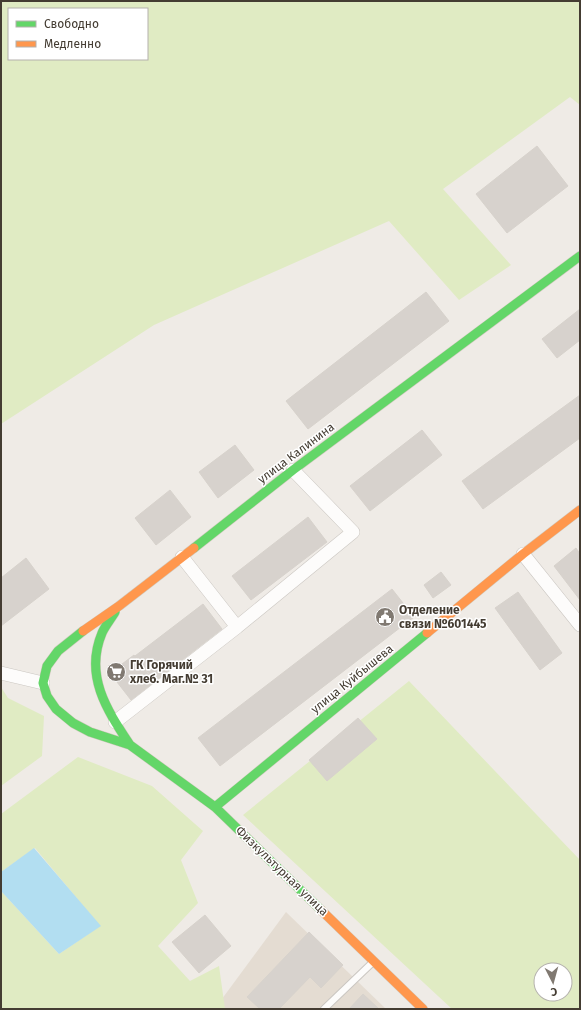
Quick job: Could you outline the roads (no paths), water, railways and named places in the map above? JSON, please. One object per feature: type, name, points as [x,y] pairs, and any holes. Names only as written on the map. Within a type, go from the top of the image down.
[{"type":"main road","name":"улица Калинина","points":[[43,683],[47,666],[58,651],[71,640],[119,606],[293,470],[580,256]]},
{"type":"main road","name":"улица Куйбышева","points":[[215,807],[523,554],[580,510]]},
{"type":"main road","name":"Физкультурная улица","points":[[119,606],[102,633],[96,654],[95,674],[100,694],[115,722],[130,745]]},
{"type":"main road","points":[[71,640],[86,642],[92,646],[96,654]]},
{"type":"main road","name":"Физкультурная улица","points":[[43,683],[47,696],[56,708],[73,723],[90,732],[130,745],[215,807],[423,1009]]},
{"type":"main road","points":[[90,732],[102,729],[115,722]]},
{"type":"street","points":[[115,722],[237,627],[353,532],[293,470]]},
{"type":"street","points":[[523,554],[580,625]]},
{"type":"street","points":[[182,557],[237,627]]},
{"type":"street","points":[[1,673],[43,683]]},
{"type":"lane","points":[[324,1009],[375,961]]},
{"type":"water","points":[[34,848],[101,926],[59,954],[1,891],[1,872]]},
{"type":"place","name":"Отделение связи №601445","points":[[385,617]]},
{"type":"place","name":"ГК Горячий хлеб. Маг.№ 31","points":[[116,672]]}]
